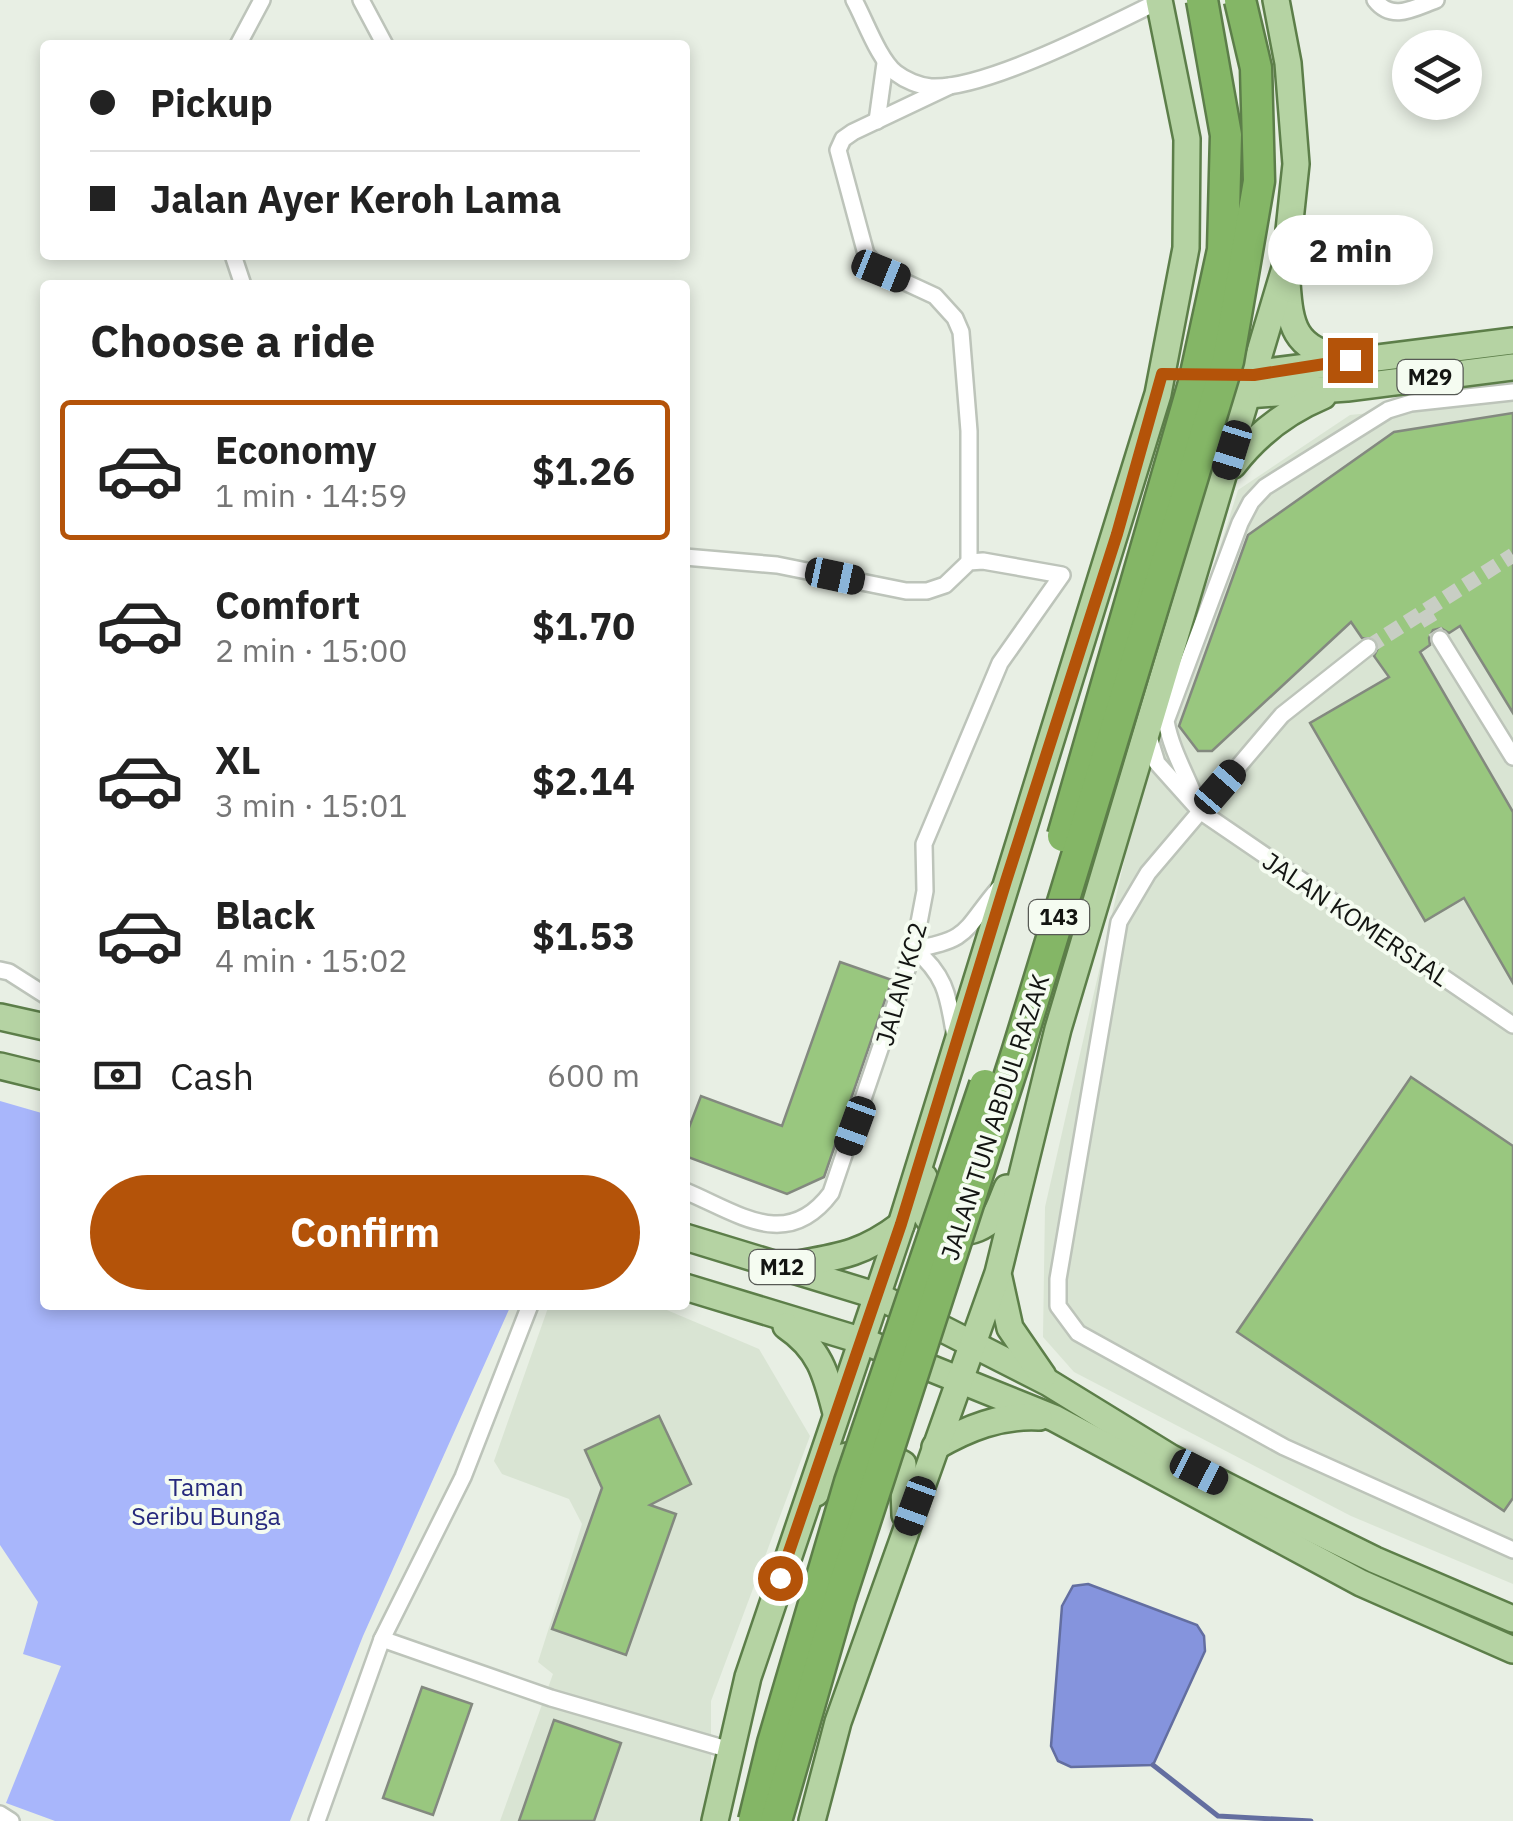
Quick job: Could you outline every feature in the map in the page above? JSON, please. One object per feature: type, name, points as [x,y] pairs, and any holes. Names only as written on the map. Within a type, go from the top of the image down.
[{"type":"highway","name":"JALAN TUN ABDUL RAZAK","points":[[754,1821],[850,1482],[979,1102],[1052,872],[1194,383],[1224,230],[1226,134],[1202,0]]},
{"type":"highway","name":"JALAN TUN ABDUL RAZAK","points":[[776,1821],[840,1598],[1022,1036],[1228,361],[1259,181],[1256,68],[1240,0]]},
{"type":"main road","points":[[715,1821],[748,1676],[901,1224],[1117,534],[1160,384],[1186,248],[1188,139],[1159,0]]},
{"type":"main road","points":[[1276,0],[1288,63],[1296,164],[1286,268],[1290,322],[1302,340],[1321,354],[1350,360]]},
{"type":"main road","points":[[812,1821],[838,1722],[998,1272],[1058,1029],[1286,268]]},
{"type":"main road","name":"M29","points":[[1252,386],[1350,360],[1513,340]]},
{"type":"main road","name":"M29","points":[[1160,384],[1347,388],[1513,367]]},
{"type":"main road","points":[[1224,477],[1268,428],[1305,404],[1347,388]]},
{"type":"main road","points":[[1117,534],[1151,508],[1172,505],[1188,515],[1206,538]]},
{"type":"main road","points":[[0,1017],[40,1025]]},
{"type":"main road","points":[[0,1066],[40,1077]]},
{"type":"main road","points":[[935,1113],[920,1199],[927,1218],[948,1232],[973,1231],[994,1218],[1034,1129]]},
{"type":"main road","points":[[782,1267],[854,1254],[876,1244],[901,1224]]},
{"type":"main road","name":"M12","points":[[690,1239],[878,1296],[1049,1383],[1171,1458],[1375,1560],[1513,1619]]},
{"type":"main road","points":[[998,1272],[1010,1328],[1049,1383]]},
{"type":"main road","name":"M12","points":[[690,1290],[863,1341],[1054,1418],[1362,1583],[1513,1650]]},
{"type":"main road","points":[[771,1316],[806,1340],[819,1359],[836,1413]]},
{"type":"main road","points":[[936,1448],[962,1431],[992,1421],[1023,1416],[1054,1418]]},
{"type":"main road","points":[[802,1513],[843,1457],[876,1450],[903,1464],[904,1535]]},
{"type":"street","points":[[241,40],[262,0]]},
{"type":"street","points":[[360,0],[382,40]]},
{"type":"street","points":[[854,0],[885,62],[896,74],[919,85],[950,86],[1069,43],[1159,0]]},
{"type":"street","points":[[1375,0],[1389,12],[1399,13],[1436,0]]},
{"type":"street","points":[[876,121],[885,62]]},
{"type":"street","points":[[690,557],[777,565],[906,592],[945,585],[970,562],[969,431],[963,343],[955,318],[935,296],[872,264],[861,243],[838,150],[843,139],[950,86]]},
{"type":"street","points":[[1200,811],[1170,744],[1166,722],[1251,502],[1265,487],[1388,410],[1411,403],[1513,392]]},
{"type":"street","name":"JALAN KC2","points":[[690,1193],[771,1227],[788,1226],[821,1206],[831,1193],[914,950],[925,891],[924,844],[1000,663],[1062,576],[984,561],[970,562]]},
{"type":"street","points":[[1440,639],[1513,757]]},
{"type":"street","points":[[1368,648],[1282,716],[1148,873],[1119,922],[1058,1280],[1058,1306],[1078,1333],[1284,1447],[1513,1550]]},
{"type":"street","name":"JALAN KOMERSIAL","points":[[1148,728],[1150,747],[1158,763],[1200,811],[1513,1026]]},
{"type":"street","points":[[914,950],[953,942],[1006,881]]},
{"type":"street","points":[[914,950],[932,964],[944,981],[956,1044]]},
{"type":"street","points":[[0,970],[40,992]]},
{"type":"street","points":[[317,1821],[382,1640],[463,1477],[528,1310]]},
{"type":"street","points":[[382,1640],[551,1698],[730,1750]]},
{"type":"street","points":[[0,1814],[12,1821]]},
{"type":"shaded area","points":[[1513,398],[1513,1584],[1351,1516],[1074,1372],[1043,1337],[1045,1207],[1134,818],[1238,490],[1350,415]]},
{"type":"shaded area","points":[[547,1310],[667,1310],[759,1349],[810,1436],[711,1701],[711,1773],[705,1821],[500,1821],[553,1674],[538,1662],[582,1524],[569,1499],[502,1474],[494,1461]]},
{"type":"shaded area","points":[[1088,1584],[1197,1625],[1204,1636],[1205,1651],[1153,1765],[1071,1767],[1058,1761],[1051,1746],[1062,1606],[1073,1586]]},
{"type":"green space","name":"Taman Seribu Bunga","points":[[0,1101],[40,1113],[40,1310],[509,1310],[363,1636],[290,1821],[55,1821],[6,1803],[61,1666],[23,1654],[38,1602],[0,1545]]},
{"type":"building","points":[[1513,413],[1513,713],[1460,626],[1449,633],[1441,628],[1433,630],[1430,645],[1420,652],[1513,812],[1513,983],[1464,898],[1425,921],[1310,723],[1389,677],[1374,656],[1379,646],[1376,639],[1362,638],[1351,622],[1212,751],[1198,751],[1179,726],[1248,535],[1394,432]]},
{"type":"building","points":[[840,962],[892,980],[824,1177],[787,1194],[690,1158],[690,1125],[701,1096],[782,1126]]},
{"type":"building","points":[[1411,1077],[1513,1146],[1513,1498],[1504,1511],[1237,1332]]},
{"type":"building","points":[[659,1416],[691,1484],[650,1505],[676,1514],[626,1655],[552,1629],[602,1488],[585,1450]]},
{"type":"building","points":[[422,1687],[472,1704],[433,1815],[383,1798]]},
{"type":"building","points":[[554,1720],[621,1743],[594,1821],[519,1821]]},
{"type":"waterway","points":[[1153,1765],[1218,1816],[1311,1821]]},
{"type":"tunnel","points":[[1368,647],[1513,555]]},
{"type":"tunnel","points":[[1423,611],[1440,639]]},
{"type":"route","points":[[780,1578],[901,1224],[1117,534],[1162,374],[1254,375],[1350,360]]}]
